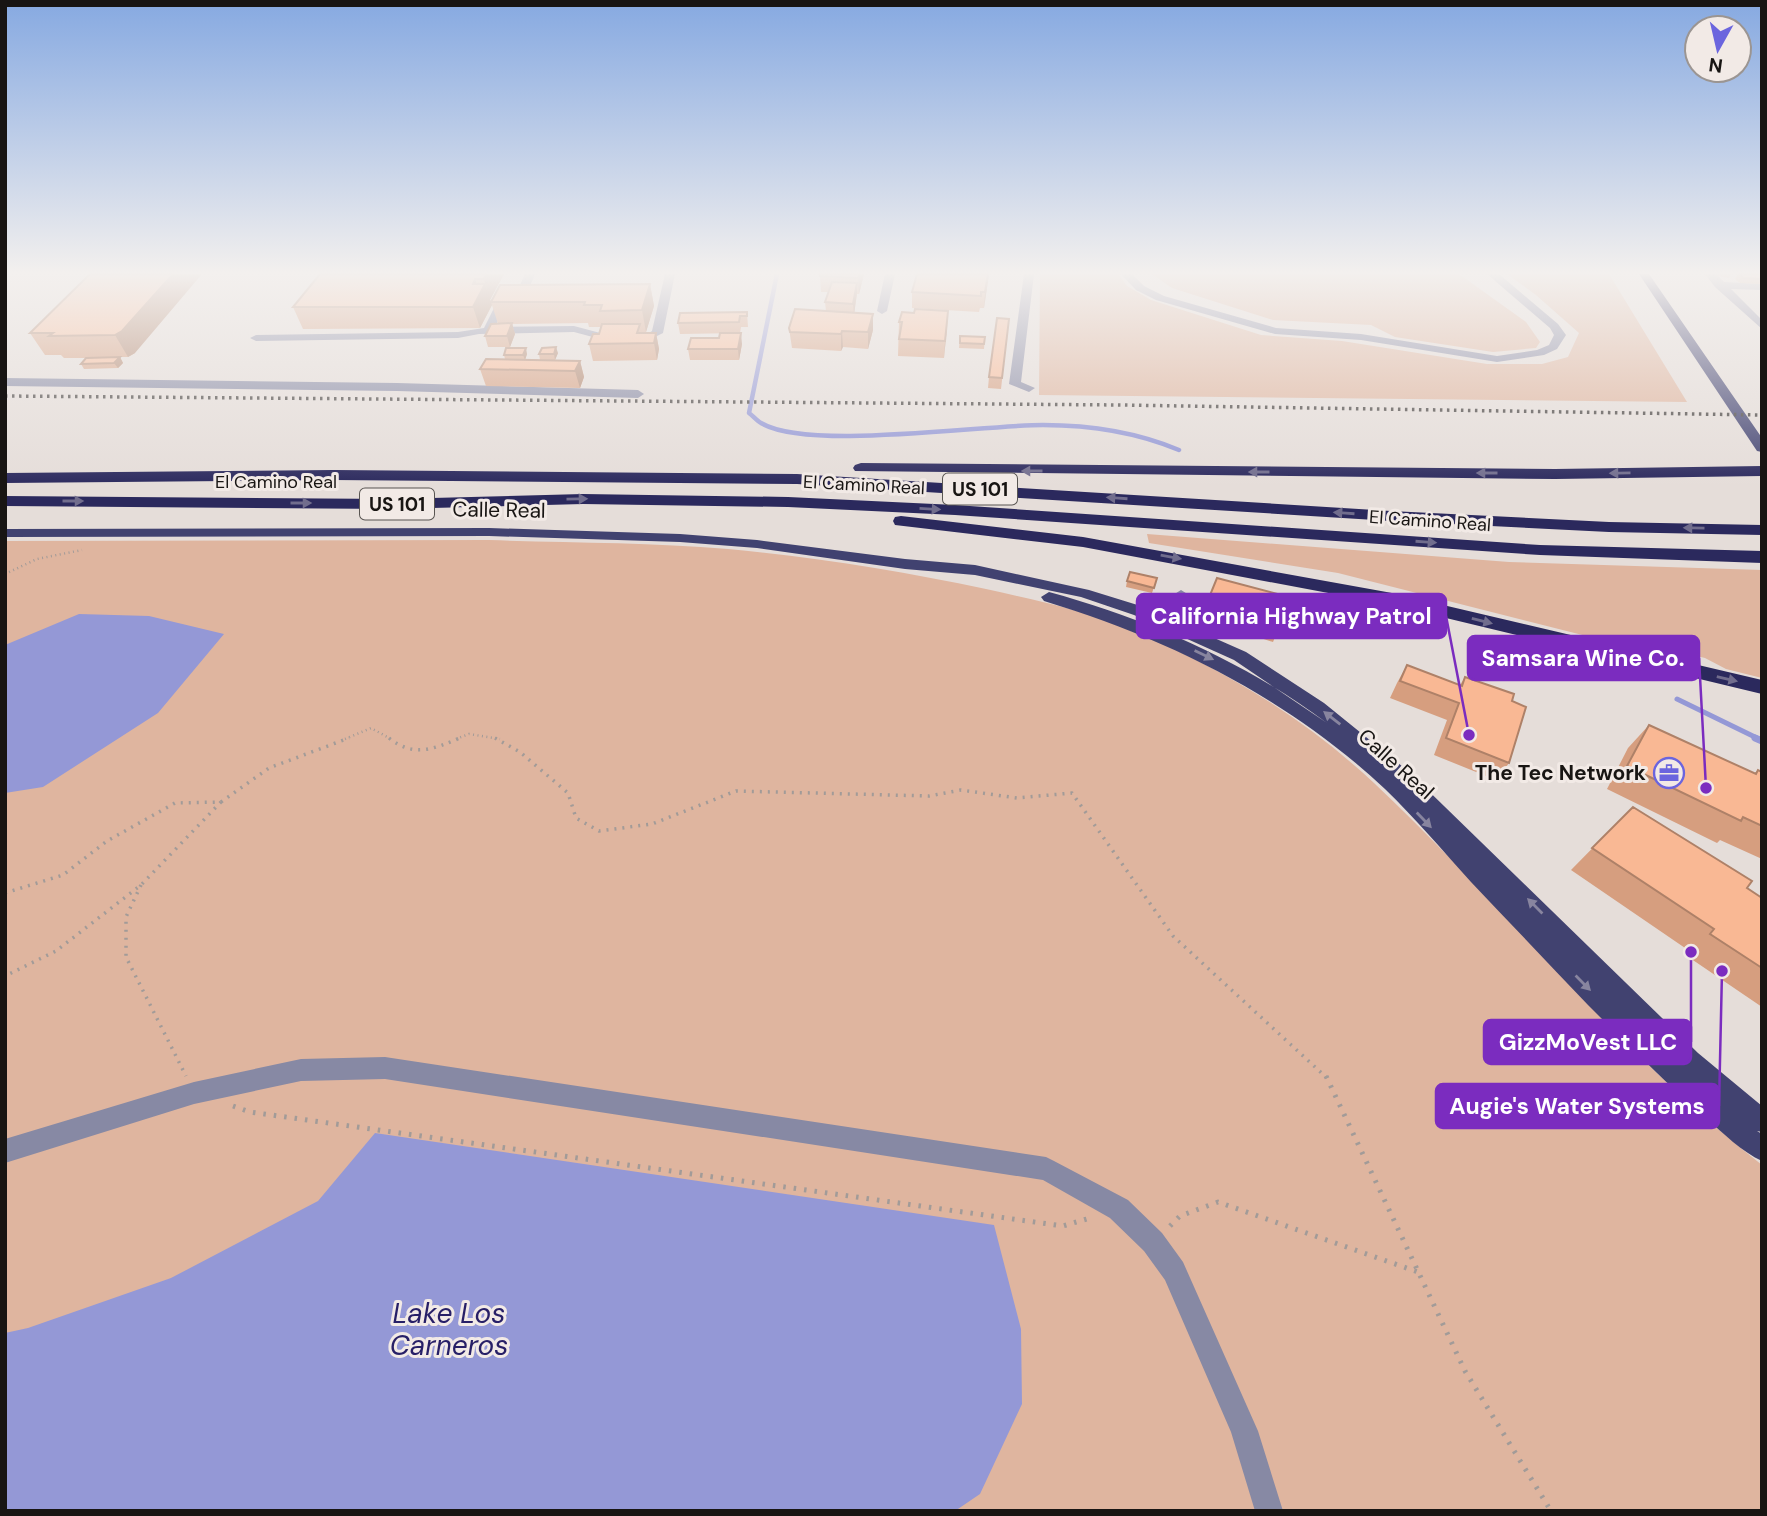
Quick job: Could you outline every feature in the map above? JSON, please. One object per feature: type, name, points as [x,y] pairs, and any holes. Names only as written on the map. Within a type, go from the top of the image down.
[{"type":"highway","points":[[334,475],[443,464],[728,464],[1017,471],[1555,474],[1762,471]]},
{"type":"highway","name":"El Camino Real","points":[[5,478],[334,475],[797,479],[1391,516],[1609,527],[1762,530]]},
{"type":"highway","name":"El Camino Real","points":[[5,501],[393,504],[583,499],[788,502],[955,510],[1539,550],[1762,557]]},
{"type":"highway","points":[[788,502],[836,513],[1083,542],[1287,578],[1392,599],[1762,687]]},
{"type":"main road","points":[[1690,345],[1759,445]]},
{"type":"main road","name":"Calle Real","points":[[5,533],[489,532],[680,538],[757,544],[905,564],[975,570],[1084,593],[1170,624],[1240,656],[1318,707],[1402,776],[1690,1061],[1762,1121]]},
{"type":"main road","name":"Calle Real","points":[[905,564],[1022,589],[1134,624],[1230,668],[1275,695],[1389,783],[1668,1068],[1718,1115],[1762,1149]]},
{"type":"street","points":[[1020,345],[1015,384],[1029,388]]},
{"type":"street","points":[[1410,345],[1497,359],[1540,354],[1554,345]]},
{"type":"street","points":[[5,382],[397,387],[638,394]]},
{"type":"street","points":[[1170,624],[1181,595]]},
{"type":"street","points":[[5,1151],[194,1093],[302,1070],[385,1068],[1046,1169],[1119,1209],[1153,1242],[1174,1271],[1244,1431],[1269,1511]]},
{"type":"path","points":[[5,574],[37,559],[82,550]]},
{"type":"path","points":[[5,976],[56,951],[141,885],[221,802],[269,768],[306,756],[371,728],[402,748],[430,750],[469,734],[498,738],[520,752],[568,793],[576,818],[599,831],[652,824],[736,791],[929,796],[961,790],[1017,798],[1072,793],[1173,936],[1325,1074],[1465,1371],[1551,1511]]},
{"type":"path","points":[[5,893],[62,875],[107,841],[175,803],[221,802]]},
{"type":"path","points":[[141,885],[127,917],[126,957],[194,1093]]},
{"type":"path","points":[[228,1104],[250,1112],[1063,1226],[1119,1209]]},
{"type":"path","points":[[1153,1242],[1180,1216],[1218,1202],[1418,1272]]},
{"type":"shaded area","points":[[1039,345],[1366,345],[1487,364],[1542,364],[1568,357],[1574,345],[1652,345],[1687,402],[1039,395]]},
{"type":"shaded area","points":[[1446,345],[1538,345],[1536,348],[1493,352]]},
{"type":"shaded area","points":[[1147,534],[1509,562],[1762,570],[1762,678],[1726,669],[1705,658],[1662,648],[1630,647],[1338,573],[1149,543]]},
{"type":"shaded area","points":[[489,540],[669,545],[760,552],[954,582],[1040,601],[1112,622],[1196,660],[1259,695],[1318,736],[1374,783],[1423,830],[1660,1076],[1762,1165],[1762,1511],[5,1511],[5,541]]},
{"type":"water","points":[[79,614],[149,616],[224,634],[158,713],[43,787],[5,793],[5,645]]},
{"type":"water","name":"Lake Los Carneros","points":[[375,1133],[994,1225],[1021,1329],[1022,1404],[980,1494],[955,1511],[5,1511],[5,1333],[28,1328],[171,1278],[318,1201]]},
{"type":"building","points":[[689,345],[739,345],[738,349],[688,349]]},
{"type":"building","points":[[993,345],[1006,345],[1002,378],[989,377]]},
{"type":"building","points":[[556,347],[554,354],[539,354],[542,348]]},
{"type":"building","points":[[506,348],[526,348],[523,355],[504,355]]},
{"type":"building","points":[[120,357],[114,363],[81,364],[86,358]]},
{"type":"building","points":[[486,359],[580,361],[575,371],[480,369]]},
{"type":"building","points":[[1130,572],[1157,578],[1154,588],[1127,581]]},
{"type":"building","points":[[1217,578],[1289,597],[1280,625],[1208,600]]},
{"type":"building","points":[[1407,665],[1462,686],[1465,677],[1514,694],[1512,701],[1526,707],[1509,763],[1446,738],[1459,703],[1400,681]]},
{"type":"building","points":[[1649,725],[1756,774],[1758,770],[1762,772],[1762,826],[1743,817],[1741,821],[1627,766]]},
{"type":"building","points":[[1633,807],[1752,881],[1747,888],[1762,898],[1762,968],[1710,934],[1714,929],[1592,848]]},
{"type":"waterway","points":[[763,345],[749,413],[761,423],[784,431],[855,436],[1015,426],[1078,426],[1129,434],[1179,450]]},
{"type":"waterway","points":[[1677,699],[1759,739]]},
{"type":"waterway","points":[[1755,738],[1762,741]]},
{"type":"railway","points":[[5,396],[1120,405],[1762,415]]},
{"type":"place","name":"California Highway Patrol","points":[[1469,735]]},
{"type":"place","name":"The Tec Network","points":[[1669,773]]},
{"type":"place","name":"Samsara Wine Co.","points":[[1706,788]]},
{"type":"place","name":"GizzMoVest LLC","points":[[1691,952]]},
{"type":"place","name":"Augie's Water Systems","points":[[1722,971]]}]
